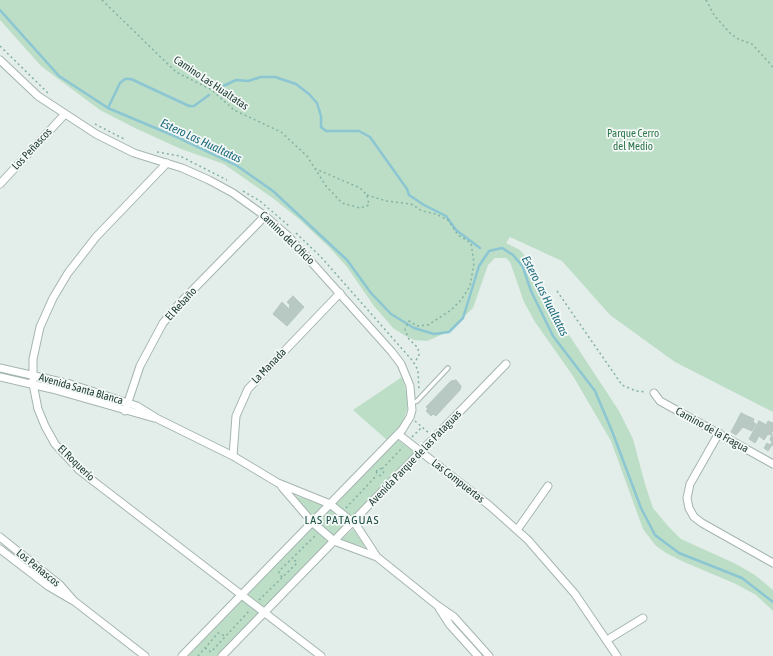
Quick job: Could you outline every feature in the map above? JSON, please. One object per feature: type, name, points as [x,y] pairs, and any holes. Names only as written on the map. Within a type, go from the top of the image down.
[{"type":"street","name":"Camino del Oficio","points":[[0,60],[34,92],[96,134],[118,146],[198,174],[221,186],[265,216],[289,237],[340,293],[401,364],[410,386],[412,403],[410,417],[398,434]]},
{"type":"street","name":"Los Peñascos","points":[[0,184],[65,114]]},
{"type":"street","name":"El Roquerío","points":[[167,163],[96,237],[68,272],[53,298],[40,327],[34,348],[32,374],[38,409],[55,444],[69,460],[321,656]]},
{"type":"street","name":"El Rebaño","points":[[125,411],[143,360],[163,323],[179,304],[265,216]]},
{"type":"street","name":"La Manada","points":[[233,456],[236,416],[248,389],[340,293]]},
{"type":"street","name":"Avenida Parque de las Pataguas","points":[[222,656],[506,364]]},
{"type":"street","name":"Avenida Santa Blanca","points":[[0,368],[32,374],[70,384],[128,403],[233,456],[278,484],[330,504],[353,522],[376,557]]},
{"type":"street","name":"Avenida Santa Blanca","points":[[0,377],[33,384],[158,419]]},
{"type":"street","name":"Camino de la Fragua","points":[[654,393],[660,401],[773,464]]},
{"type":"street","points":[[719,433],[690,484],[687,498],[689,508],[694,517],[702,523],[773,562]]},
{"type":"street","points":[[182,656],[398,434]]},
{"type":"street","name":"Las Compuertas","points":[[398,434],[490,506],[517,530],[563,579],[617,656]]},
{"type":"street","name":"Avenida Santa Blanca","points":[[278,484],[312,522],[334,541],[376,557],[460,622],[489,656]]},
{"type":"street","points":[[517,530],[548,486]]},
{"type":"street","name":"Los Peñascos","points":[[0,537],[60,585],[74,601]]},
{"type":"street","name":"Los Peñascos","points":[[0,549],[48,586],[74,601],[145,656]]},
{"type":"street","name":"Avenida Santa Blanca","points":[[438,606],[450,625],[478,656]]},
{"type":"street","points":[[607,640],[643,618]]},
{"type":"lane","points":[[412,403],[420,398],[448,368]]},
{"type":"path","name":"Camino Las Hualtatas","points":[[102,0],[176,72],[212,90],[234,110],[280,132],[307,156],[326,186],[342,203],[360,208],[369,205],[367,195],[360,188],[316,169]]},
{"type":"path","points":[[706,0],[714,15],[730,33],[738,39],[752,44],[773,67]]},
{"type":"path","points":[[0,46],[52,96]]},
{"type":"path","points":[[94,123],[128,141]]},
{"type":"path","points":[[155,152],[180,156],[229,182]]},
{"type":"path","points":[[241,189],[260,200],[289,227]]},
{"type":"path","points":[[367,195],[386,201],[411,204],[422,211],[436,214],[448,220],[458,235],[471,243],[474,263],[470,286],[461,300],[451,310],[428,325],[418,326],[409,321],[405,329],[408,338],[418,348],[419,355],[414,364]]},
{"type":"path","points":[[295,232],[321,257],[414,364],[418,370],[420,398]]},
{"type":"path","points":[[557,291],[622,385],[636,391],[654,393]]},
{"type":"path","points":[[410,417],[434,438]]},
{"type":"path","points":[[341,513],[377,475],[377,470],[382,469],[422,426]]},
{"type":"path","points":[[377,475],[383,474],[382,469]]},
{"type":"path","points":[[282,577],[279,574],[279,571],[321,530]]},
{"type":"path","points":[[198,656],[218,633],[225,636]]},
{"type":"green space","name":"Parque Cerro del Medio","points":[[0,0],[773,0],[773,412],[675,362],[610,315],[562,261],[510,237],[506,243],[520,250],[529,261],[554,312],[619,411],[633,439],[653,508],[681,539],[736,564],[755,575],[773,590],[773,611],[756,595],[736,584],[684,562],[666,553],[655,545],[643,529],[611,441],[573,376],[535,322],[524,302],[510,262],[506,258],[495,258],[488,265],[473,308],[448,332],[427,341],[414,340],[404,335],[393,328],[374,306],[347,267],[330,248],[299,219],[274,199],[224,164],[181,149],[100,110],[41,66],[0,20]]},
{"type":"green space","points":[[402,377],[408,398],[407,409],[403,422],[387,440],[353,410]]},
{"type":"green space","points":[[38,380],[76,390],[122,405],[38,382]]},
{"type":"green space","name":"LAS PATAGUAS","points":[[398,440],[415,453],[217,656],[188,656]]},
{"type":"green space","points":[[296,496],[324,505],[311,517]]},
{"type":"green space","points":[[353,529],[365,547],[341,540]]},
{"type":"building","points":[[293,296],[304,307],[287,326],[273,314],[282,302],[289,309],[290,305],[287,302]]},
{"type":"building","points":[[456,380],[461,386],[460,390],[436,416],[433,414],[431,416],[426,411],[428,409],[426,407],[451,381]]},
{"type":"building","points":[[741,413],[754,419],[753,422],[756,424],[752,431],[743,427],[736,435],[731,432]]},
{"type":"building","points":[[759,421],[765,424],[765,427],[768,421],[773,423],[773,431],[770,435],[768,434],[764,440],[759,436],[755,443],[749,439]]},
{"type":"building","points":[[772,434],[773,446],[772,445],[768,451],[764,448],[767,443],[770,445],[772,442],[770,440]]},
{"type":"waterway","name":"Estero Las Hualtatas","points":[[0,10],[59,76],[108,108],[179,138],[236,165],[273,191],[347,260],[371,293],[391,314],[414,328],[434,334],[449,332],[463,318],[479,266],[489,251],[502,248],[513,255],[523,267],[531,291],[553,336],[595,391],[641,508],[655,535],[679,553],[742,578],[773,602]]},
{"type":"waterway","points":[[217,89],[236,80],[248,81],[261,77],[275,77],[296,84],[309,94],[317,103],[321,116],[321,127],[326,131],[359,131],[370,137],[407,189],[409,195],[424,205],[446,216],[456,230],[480,248]]},
{"type":"waterway","points":[[108,108],[120,83],[125,79],[131,79],[189,106],[194,106],[209,95]]},
{"type":"district","name":"LAS PATAGUAS","points":[[342,520]]}]
